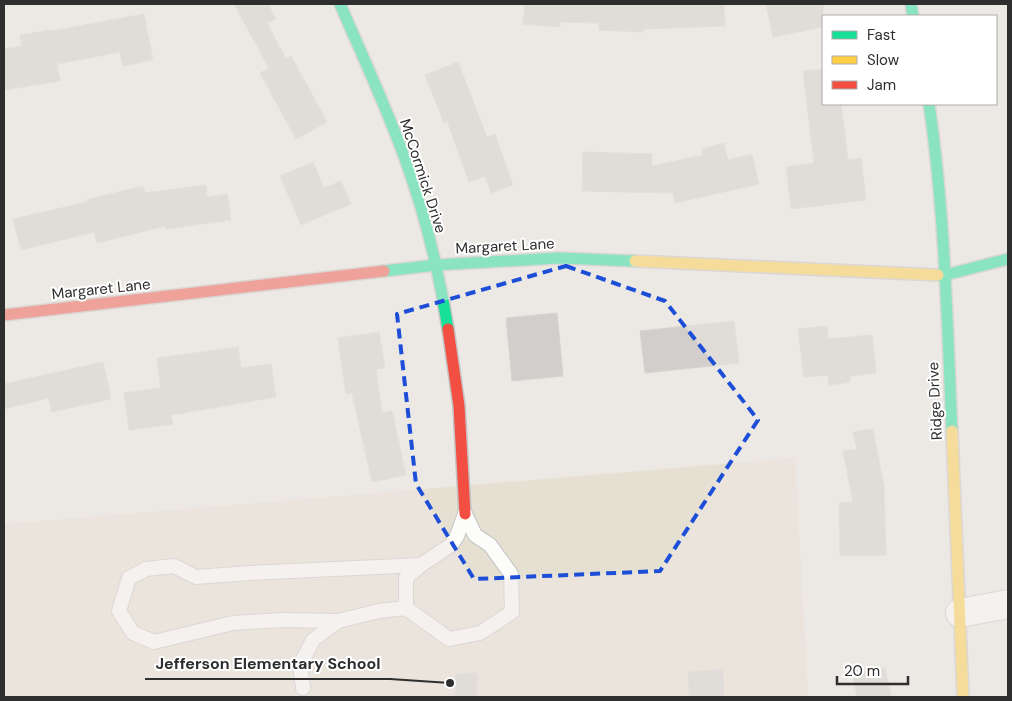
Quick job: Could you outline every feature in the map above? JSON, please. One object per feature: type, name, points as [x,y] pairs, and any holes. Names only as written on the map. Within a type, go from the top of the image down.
[{"type":"street","name":"McCormick Drive","points":[[340,4],[394,132],[436,265],[455,371],[463,462],[465,514]]},
{"type":"street","name":"Ridge Drive","points":[[929,105],[934,138],[945,275],[963,697]]},
{"type":"street","name":"Margaret Lane","points":[[4,315],[436,265],[559,258],[945,275],[1008,260]]},
{"type":"street","points":[[960,612],[1008,604]]},
{"type":"lane","points":[[421,565],[196,577],[174,566],[146,569],[129,578],[119,611],[133,633],[154,642],[232,623],[282,620],[338,620],[379,611],[406,608],[449,638],[480,633],[512,612],[511,574],[490,545],[475,535],[465,514]]},
{"type":"lane","points":[[406,608],[406,578],[421,565],[451,545],[457,536],[465,514]]},
{"type":"lane","points":[[303,688],[300,666],[313,640],[338,620]]},
{"type":"highlighted area","points":[[566,266],[665,301],[758,420],[660,571],[474,579],[416,484],[397,314]]},
{"type":"shaded area","points":[[795,458],[808,697],[4,697],[4,524]]},
{"type":"building","points":[[234,4],[268,4],[276,19],[267,23],[286,59],[291,56],[327,122],[296,139],[260,73],[269,68]]},
{"type":"building","points":[[525,4],[724,4],[725,26],[643,29],[643,32],[599,30],[599,23],[560,22],[560,27],[523,24]]},
{"type":"building","points":[[766,4],[823,4],[822,27],[773,37]]},
{"type":"building","points":[[144,14],[153,60],[123,66],[120,52],[57,64],[60,81],[4,90],[4,49],[22,46],[20,35]]},
{"type":"building","points":[[458,62],[487,137],[495,134],[513,185],[491,193],[485,176],[469,182],[447,121],[444,123],[425,75]]},
{"type":"building","points":[[822,69],[822,105],[841,105],[848,160],[861,158],[866,200],[791,209],[786,167],[814,163],[803,71]]},
{"type":"building","points":[[724,143],[728,160],[752,154],[759,184],[675,203],[673,193],[582,191],[583,152],[652,154],[652,166],[703,155],[702,149]]},
{"type":"building","points":[[313,162],[324,188],[341,181],[351,204],[301,225],[280,176]]},
{"type":"building","points":[[206,185],[207,197],[227,194],[231,220],[166,229],[165,226],[97,243],[94,232],[21,250],[13,219],[87,202],[86,200],[143,186],[145,193]]},
{"type":"building","points":[[557,313],[563,376],[512,381],[506,318]]},
{"type":"building","points":[[734,321],[739,363],[645,373],[640,331]]},
{"type":"building","points":[[827,326],[828,339],[872,335],[876,373],[850,376],[850,382],[829,385],[828,375],[804,377],[798,329]]},
{"type":"building","points":[[379,332],[385,368],[376,369],[382,413],[392,411],[406,475],[372,482],[352,393],[346,394],[338,338]]},
{"type":"building","points":[[238,347],[241,368],[271,364],[276,397],[171,415],[173,424],[129,430],[124,393],[161,388],[157,358]]},
{"type":"building","points":[[103,362],[111,399],[52,412],[49,398],[4,409],[4,384]]},
{"type":"building","points":[[873,429],[884,487],[886,555],[840,556],[839,503],[853,502],[843,451],[857,449],[853,432]]},
{"type":"building","points":[[885,668],[891,697],[857,697],[853,675]]},
{"type":"building","points":[[723,669],[724,697],[689,697],[688,672]]},
{"type":"building","points":[[477,673],[476,697],[455,697],[456,674]]},
{"type":"traffic: fast","points":[[340,4],[390,120],[419,201],[431,243],[448,329]]},
{"type":"traffic: fast","points":[[911,4],[913,15]]},
{"type":"traffic: fast","points":[[929,105],[942,226],[952,431]]},
{"type":"traffic: fast","points":[[384,271],[436,265],[559,258],[635,261]]},
{"type":"traffic: fast","points":[[938,275],[945,275],[1008,259]]},
{"type":"traffic: slow","points":[[635,261],[938,275]]},
{"type":"traffic: slow","points":[[952,431],[963,697]]},
{"type":"traffic: jam","points":[[4,315],[384,271]]},
{"type":"traffic: jam","points":[[448,329],[459,406],[465,514]]},
{"type":"place","name":"Jefferson Elementary School","points":[[450,683]]}]
